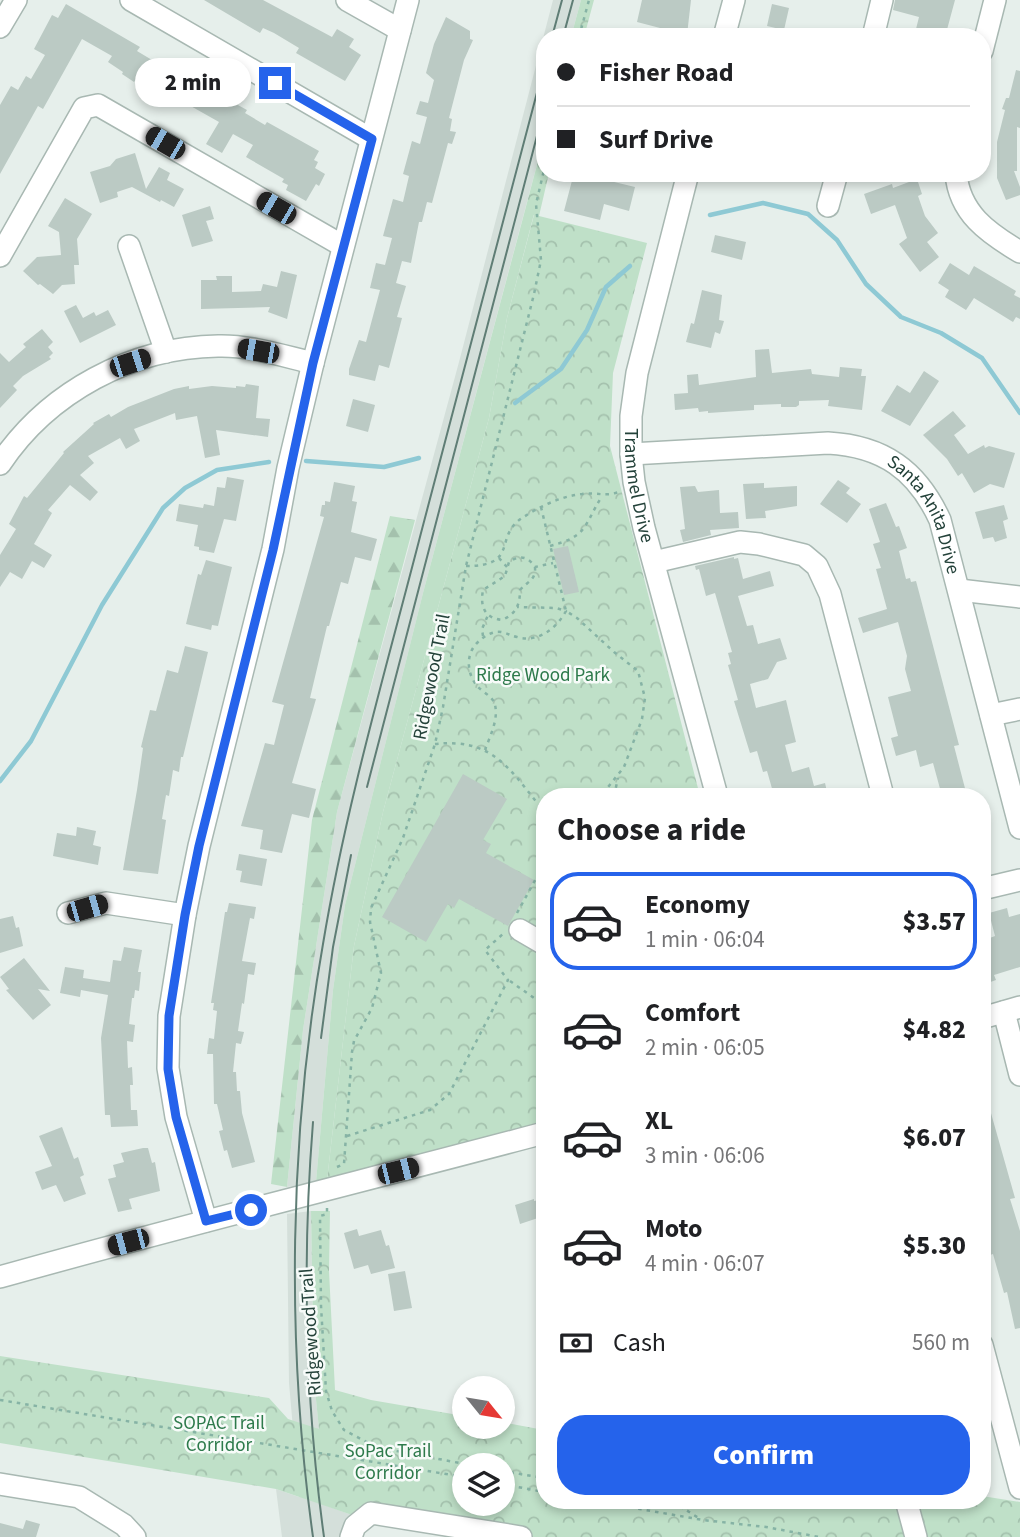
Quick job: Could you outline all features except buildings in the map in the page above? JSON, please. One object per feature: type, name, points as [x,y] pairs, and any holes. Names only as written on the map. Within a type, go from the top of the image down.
[{"type":"street","points":[[0,27],[16,0]]},
{"type":"street","points":[[131,0],[372,139]]},
{"type":"street","points":[[347,0],[400,30]]},
{"type":"street","points":[[206,1221],[176,1117],[168,1069],[169,1016],[185,915],[199,846],[273,550],[313,363],[408,0]]},
{"type":"street","points":[[726,28],[734,0]]},
{"type":"street","points":[[875,28],[883,0]]},
{"type":"street","points":[[988,28],[995,0]]},
{"type":"street","points":[[0,256],[84,108],[98,105],[343,246]]},
{"type":"street","name":"Trammel Drive","points":[[686,182],[637,373],[631,416],[631,454],[634,482],[653,562],[715,788]]},
{"type":"street","points":[[828,206],[835,182]]},
{"type":"street","points":[[957,182],[962,200],[975,220],[989,233],[1017,244]]},
{"type":"street","points":[[129,246],[166,352]]},
{"type":"street","points":[[0,464],[20,438],[49,410],[89,380],[112,369],[166,352],[220,346],[313,363]]},
{"type":"street","name":"Santa Anita Drive","points":[[631,454],[828,443],[853,444],[898,464],[914,478],[930,499],[940,520],[1020,828]]},
{"type":"street","points":[[653,562],[740,542],[804,555],[817,566],[831,594],[881,788]]},
{"type":"street","points":[[958,590],[1020,597]]},
{"type":"street","points":[[991,715],[1020,709]]},
{"type":"street","points":[[991,886],[1020,880]]},
{"type":"street","points":[[68,913],[106,903],[185,915]]},
{"type":"street","points":[[513,927],[536,940]]},
{"type":"street","points":[[991,1016],[1012,1010],[1020,1075]]},
{"type":"street","points":[[0,1278],[536,1135]]},
{"type":"street","points":[[991,1379],[1020,1488]]},
{"type":"street","points":[[0,1484],[79,1497],[124,1525],[135,1537]]},
{"type":"street","points":[[908,1509],[916,1537]]},
{"type":"street","points":[[351,1537],[355,1525],[371,1513],[521,1537]]},
{"type":"path","points":[[581,28],[589,0]]},
{"type":"path","name":"Ridgewood Trail","points":[[337,1175],[337,1166],[344,1164],[354,1041],[372,1008],[381,973],[370,922],[371,908],[403,838],[435,744],[466,566],[541,260],[536,204],[541,182]]},
{"type":"path","points":[[466,566],[482,566],[499,558],[506,547],[511,528],[523,517],[555,500],[581,494],[602,496],[622,491]]},
{"type":"path","points":[[550,546],[577,537],[591,519],[602,496]]},
{"type":"path","points":[[541,507],[566,611]]},
{"type":"path","points":[[519,557],[526,558],[535,567],[536,574],[520,590],[514,612],[502,621],[488,615],[482,608],[483,590],[505,576],[509,562],[519,557]]},
{"type":"path","points":[[499,558],[507,567]]},
{"type":"path","points":[[535,567],[553,563]]},
{"type":"path","points":[[517,607],[556,608],[566,611],[638,671],[645,698],[642,719],[616,788]]},
{"type":"path","points":[[485,750],[494,724],[494,703],[475,683],[469,669],[470,653],[484,637],[499,632],[522,638],[538,637],[551,630],[566,611]]},
{"type":"path","points":[[484,637],[482,629],[488,615]]},
{"type":"path","points":[[435,744],[465,743],[485,750],[505,763],[536,802]]},
{"type":"path","points":[[608,788],[619,775]]},
{"type":"path","points":[[536,880],[513,927],[485,950],[508,980],[536,999]]},
{"type":"path","points":[[347,1136],[430,1110],[449,1094],[508,980]]},
{"type":"path","name":"Ridgewood Trail","points":[[328,1201],[327,1214],[320,1216],[321,1306],[326,1391],[332,1411],[344,1430],[376,1447],[452,1462]]},
{"type":"path","points":[[0,1400],[452,1475]]},
{"type":"path","points":[[515,1473],[536,1477]]},
{"type":"path","points":[[515,1486],[536,1490]]},
{"type":"path","points":[[640,1509],[819,1537]]},
{"type":"path","points":[[685,1509],[703,1520]]},
{"type":"shaded area","points":[[553,0],[581,0],[573,28],[546,28]]},
{"type":"shaded area","points":[[536,65],[536,168],[423,593],[345,905],[333,990],[316,1182],[287,1187],[303,1030],[337,812]]},
{"type":"shaded area","points":[[311,1211],[314,1380],[327,1506],[352,1515],[355,1537],[282,1537],[276,1489],[299,1497],[289,1383],[287,1214]]},
{"type":"green space","points":[[581,0],[594,0],[586,28],[573,28]]},
{"type":"green space","name":"Ridge Wood Park","points":[[536,168],[536,182],[547,182],[539,216],[647,243],[613,373],[610,446],[698,788],[536,788],[536,1124],[327,1180],[354,946],[383,812],[489,418],[507,318],[534,215],[524,214]]},
{"type":"green space","points":[[524,214],[534,214],[507,318],[489,418],[383,812],[354,946],[327,1180],[316,1182],[333,990],[345,905],[423,593]]},
{"type":"green space","points":[[390,516],[415,520],[337,812],[303,1030],[287,1187],[271,1184],[312,820]]},
{"type":"green space","points":[[311,1211],[330,1211],[329,1271],[335,1390],[371,1400],[452,1414],[452,1439],[515,1439],[515,1424],[536,1428],[536,1509],[991,1509],[991,1497],[1020,1502],[1020,1537],[489,1537],[352,1515],[276,1489],[0,1443],[0,1356],[269,1398],[288,1419],[319,1429],[314,1380]]},
{"type":"waterway","points":[[710,215],[763,203],[808,214],[837,240],[866,284],[901,317],[941,333],[982,358],[1020,413]]},
{"type":"waterway","points":[[515,403],[561,369],[587,330],[606,287],[630,266]]},
{"type":"waterway","points":[[306,461],[384,467],[419,458]]},
{"type":"waterway","points":[[0,781],[31,741],[102,605],[163,508],[185,488],[217,470],[269,462]]},
{"type":"tram line","points":[[554,28],[562,0]]},
{"type":"tram line","points":[[565,28],[573,0]]},
{"type":"tram line","points":[[313,1537],[298,1390],[295,1240],[303,1091],[323,944],[343,840],[368,737],[536,96]]},
{"type":"tram line","points":[[367,787],[536,140]]},
{"type":"tram line","points":[[321,1038],[333,947],[351,855]]},
{"type":"tram line","points":[[313,1122],[307,1226],[307,1330],[313,1433],[324,1537]]},
{"type":"route","points":[[251,1210],[206,1221],[176,1117],[168,1069],[169,1016],[199,846],[273,550],[313,363],[372,139],[275,83]]},
{"type":"park label","name":"SOPAC Trail Corridor","points":[[219,1434]]},
{"type":"park label","name":"SoPac Trail Corridor","points":[[388,1462]]}]
